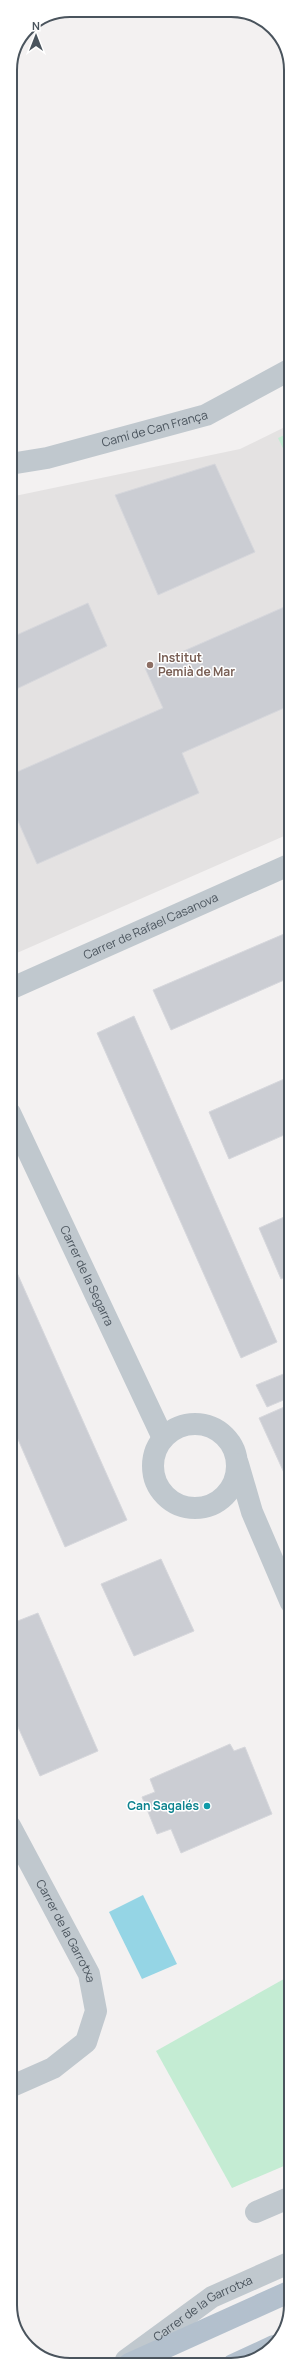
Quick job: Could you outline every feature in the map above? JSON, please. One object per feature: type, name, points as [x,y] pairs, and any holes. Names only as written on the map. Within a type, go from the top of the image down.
[{"type":"main road","points":[[142,2358],[284,2294]]},
{"type":"street","name":"Camí de Can França","points":[[17,463],[47,458],[206,415],[284,373]]},
{"type":"street","name":"Carrer de Rafael Casanova","points":[[17,987],[284,867]]},
{"type":"street","name":"Carrer de la Segarra","points":[[17,1128],[163,1438]]},
{"type":"street","points":[[238,1462],[236,1478],[229,1493],[215,1504],[199,1508],[183,1506],[168,1499],[157,1485],[152,1469],[154,1453],[163,1438],[186,1424],[213,1427],[233,1445],[238,1462],[252,1512],[284,1587]]},
{"type":"street","name":"Carrer de la Garrotxa","points":[[17,1839],[89,1974],[96,2011],[86,2042],[53,2068],[17,2084]]},
{"type":"street","points":[[256,2212],[284,2200]]},
{"type":"street","name":"Carrer de la Garrotxa","points":[[129,2358],[212,2297],[284,2265]]},
{"type":"shaded area","name":"Institut Pemià de Mar","points":[[284,427],[284,836],[17,953],[17,496],[240,449]]},
{"type":"green space","points":[[284,435],[284,450],[278,438]]},
{"type":"green space","points":[[284,1979],[284,2166],[232,2188],[156,2051]]},
{"type":"water","points":[[143,1895],[177,1964],[142,1979],[109,1912]]},
{"type":"building","points":[[215,464],[255,552],[158,595],[115,495]]},
{"type":"building","points":[[88,603],[107,646],[17,689],[17,635]]},
{"type":"building","points":[[284,607],[284,708],[182,753],[199,793],[37,864],[17,819],[17,772],[163,708],[145,668]]},
{"type":"building","points":[[284,934],[284,980],[171,1030],[153,990]]},
{"type":"building","points":[[134,1016],[277,1342],[241,1358],[97,1033]]},
{"type":"building","points":[[284,1079],[284,1135],[229,1159],[209,1112]]},
{"type":"building","points":[[284,1217],[284,1278],[281,1279],[259,1228]]},
{"type":"building","points":[[17,1273],[127,1520],[65,1547],[17,1437]]},
{"type":"building","points":[[284,1374],[284,1400],[267,1407],[256,1385]]},
{"type":"building","points":[[284,1407],[284,1473],[259,1418]]},
{"type":"building","points":[[161,1559],[194,1631],[134,1656],[101,1584]]},
{"type":"building","points":[[38,1613],[98,1751],[40,1776],[17,1725],[17,1621]]},
{"type":"building","name":"Can Sagalés","points":[[230,1744],[234,1751],[245,1747],[272,1814],[181,1853],[171,1829],[157,1834],[142,1797],[155,1792],[150,1779]]},
{"type":"place","name":"Institut Pemià de Mar","points":[[150,665]]},
{"type":"place","name":"Can Sagalés","points":[[207,1806]]}]
